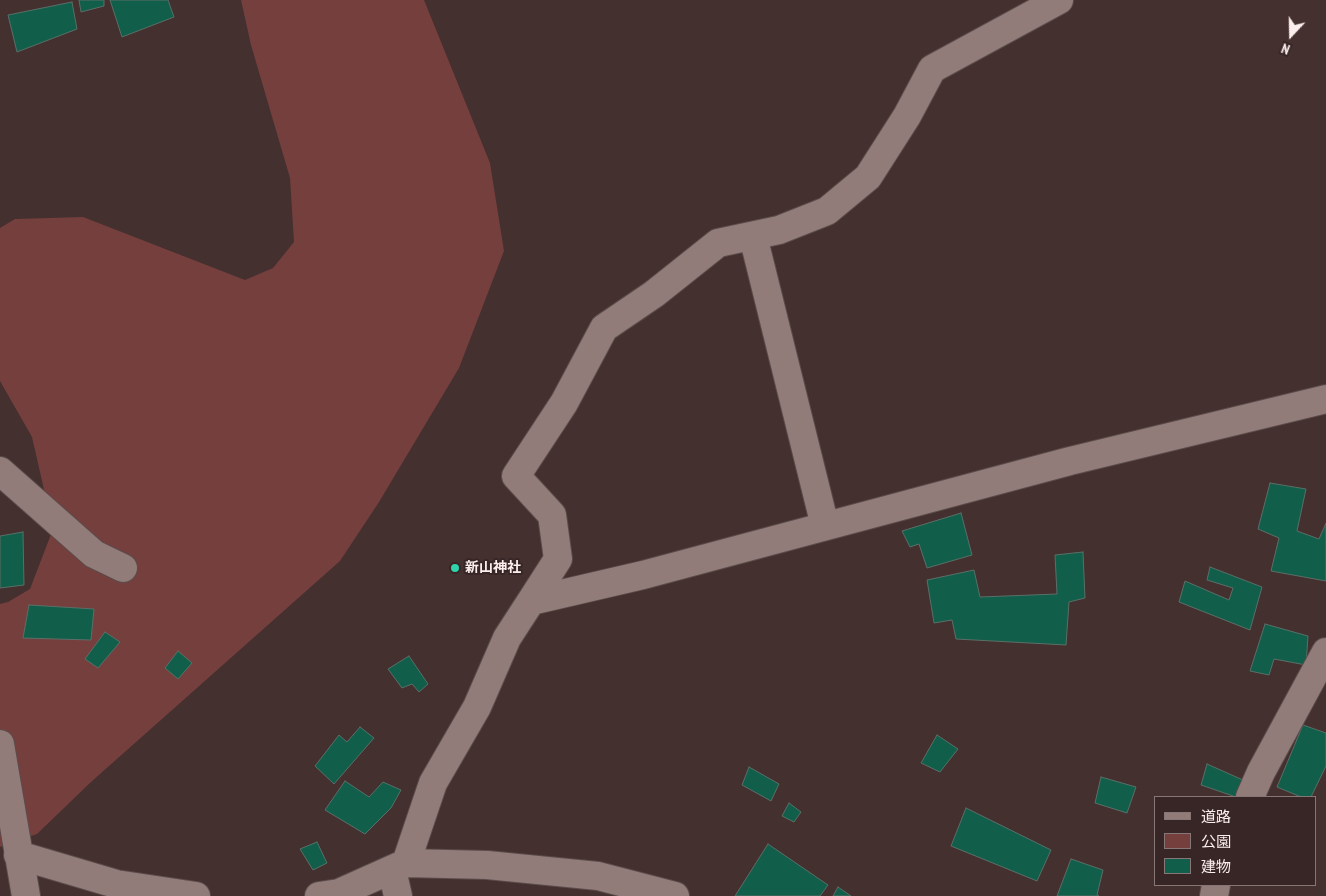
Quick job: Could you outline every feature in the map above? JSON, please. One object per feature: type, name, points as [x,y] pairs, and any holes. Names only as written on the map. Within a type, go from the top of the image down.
[{"type":"street","points":[[398,877],[433,783],[477,707],[507,638],[558,559],[552,515],[516,476],[564,403],[604,328],[654,294],[718,243],[779,230],[827,211],[868,177],[907,116],[932,69],[1060,0]]},
{"type":"street","points":[[754,236],[826,526]]},
{"type":"street","points":[[531,601],[643,575],[1070,461],[1326,399]]},
{"type":"street","points":[[0,471],[94,554],[123,568]]},
{"type":"street","points":[[1250,796],[1261,772],[1326,652]]},
{"type":"street","points":[[0,744],[26,896]]},
{"type":"street","points":[[18,855],[116,884],[196,896]]},
{"type":"street","points":[[319,896],[339,893],[398,877],[486,865],[598,876],[675,896]]},
{"type":"green space","points":[[241,0],[424,0],[490,163],[504,251],[459,368],[379,502],[340,561],[91,782],[37,834],[0,847],[0,604],[8,602],[30,589],[53,529],[32,437],[0,381],[0,228],[15,219],[83,217],[245,280],[273,268],[294,242],[290,178],[251,45]]},
{"type":"building","points":[[79,0],[104,0],[104,6],[81,12]]},
{"type":"building","points":[[110,0],[168,0],[174,17],[122,37]]},
{"type":"building","points":[[72,2],[77,29],[17,52],[8,15]]},
{"type":"building","points":[[1270,483],[1306,489],[1297,531],[1319,539],[1326,523],[1326,581],[1271,571],[1279,538],[1258,529]]},
{"type":"building","points":[[961,513],[972,555],[927,568],[919,544],[910,547],[902,531]]},
{"type":"building","points":[[23,532],[24,585],[0,588],[0,536]]},
{"type":"building","points":[[1083,552],[1085,598],[1069,602],[1066,645],[956,639],[952,620],[934,623],[927,580],[974,570],[980,597],[1057,594],[1055,555]]},
{"type":"building","points":[[1210,567],[1262,587],[1250,630],[1179,602],[1185,581],[1229,600],[1233,588],[1207,580]]},
{"type":"building","points":[[29,605],[94,609],[91,640],[23,638]]},
{"type":"building","points":[[1265,624],[1308,636],[1306,665],[1274,659],[1269,675],[1250,671]]},
{"type":"building","points":[[105,632],[120,642],[98,668],[85,659]]},
{"type":"building","points":[[178,651],[192,663],[178,679],[165,668]]},
{"type":"building","points":[[409,656],[428,684],[419,692],[412,684],[402,688],[388,669]]},
{"type":"building","points":[[1303,725],[1326,733],[1326,766],[1311,796],[1299,796],[1277,787]]},
{"type":"building","points":[[360,727],[374,738],[334,784],[315,766],[339,735],[347,742]]},
{"type":"building","points":[[937,735],[958,749],[940,772],[921,763]]},
{"type":"building","points":[[1207,764],[1243,780],[1236,796],[1201,785]]},
{"type":"building","points":[[749,767],[779,784],[771,801],[742,785]]},
{"type":"building","points":[[1101,777],[1136,787],[1127,813],[1095,803]]},
{"type":"building","points":[[345,781],[369,797],[383,782],[401,790],[391,808],[365,834],[325,810]]},
{"type":"building","points":[[789,803],[801,812],[794,822],[782,816]]},
{"type":"building","points":[[966,808],[1051,850],[1037,881],[951,846]]},
{"type":"building","points":[[317,842],[327,863],[313,870],[300,849]]},
{"type":"building","points":[[768,844],[828,885],[820,896],[735,896]]},
{"type":"building","points":[[1071,859],[1103,870],[1097,895],[1099,896],[1057,896]]},
{"type":"building","points":[[838,887],[851,896],[833,896]]},
{"type":"place","name":"新山神社","points":[[455,568]]}]
